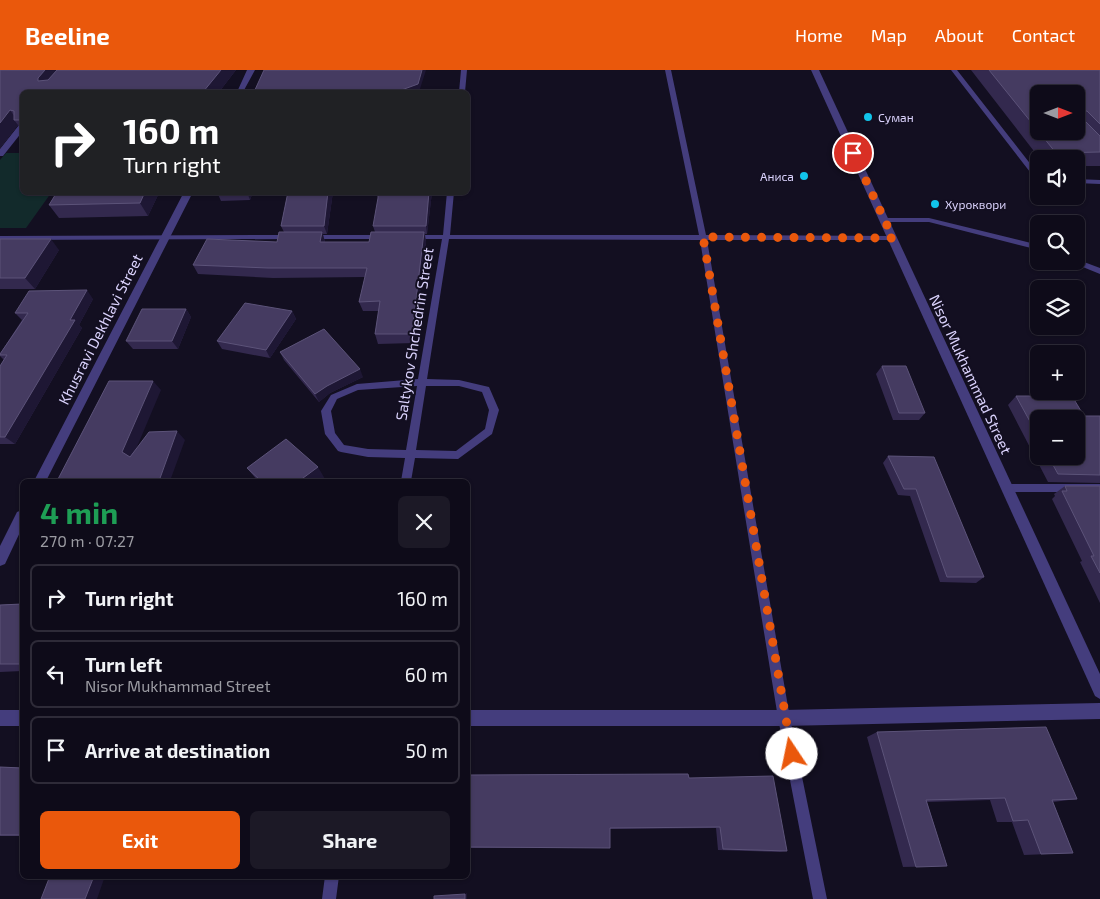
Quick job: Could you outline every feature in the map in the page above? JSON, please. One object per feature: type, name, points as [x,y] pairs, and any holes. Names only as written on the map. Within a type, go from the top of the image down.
[{"type":"street","points":[[241,90],[251,70]]},
{"type":"street","name":"Nisor Mukhammad Street","points":[[814,70],[1100,691]]},
{"type":"street","points":[[1,153],[20,129]]},
{"type":"street","name":"Khusravi Dekhlavi Street","points":[[41,479],[188,195]]},
{"type":"street","points":[[0,560],[20,520]]},
{"type":"street","points":[[470,718],[784,718],[1100,711]]},
{"type":"street","points":[[0,718],[20,718]]},
{"type":"lane","points":[[462,90],[464,70]]},
{"type":"lane","points":[[668,70],[703,237],[784,718],[820,899]]},
{"type":"lane","points":[[954,70],[1030,168]]},
{"type":"lane","points":[[1085,182],[1100,182]]},
{"type":"lane","name":"Saltykov Shchedrin Street","points":[[406,479],[446,237],[451,195]]},
{"type":"lane","points":[[884,220],[929,220],[1030,246]]},
{"type":"lane","points":[[0,238],[388,237]]},
{"type":"lane","points":[[408,237],[893,238]]},
{"type":"lane","points":[[1085,265],[1100,271]]},
{"type":"lane","points":[[422,382],[459,383],[486,389],[494,410],[489,431],[458,455],[410,454],[368,453],[341,448],[330,434],[326,411],[334,397],[357,387],[422,382]]},
{"type":"lane","points":[[1008,488],[1100,488]]},
{"type":"lane","points":[[329,899],[332,879]]},
{"type":"green space","points":[[6,153],[20,153],[20,195],[50,195],[26,228],[0,228],[0,160]]},
{"type":"building","points":[[0,70],[45,70],[38,78],[38,81],[48,80],[57,70],[221,70],[205,90],[20,90],[20,120],[14,120],[14,111],[10,110],[0,123]]},
{"type":"building","points":[[264,70],[422,70],[418,84],[402,90],[255,90]]},
{"type":"building","points":[[989,70],[1100,70],[1100,124],[1085,111],[1085,85],[1030,85],[1030,121]]},
{"type":"building","points":[[1085,121],[1100,136],[1100,152],[1054,150],[1046,140],[1085,140]]},
{"type":"building","points":[[55,195],[144,195],[140,203],[49,205]]},
{"type":"building","points":[[287,195],[328,195],[324,226],[281,226]]},
{"type":"building","points":[[378,195],[429,195],[426,226],[373,226]]},
{"type":"building","points":[[279,232],[322,232],[320,242],[369,242],[371,232],[424,232],[412,334],[375,334],[380,301],[359,302],[367,268],[268,268],[193,265],[207,239],[277,242]]},
{"type":"building","points":[[0,239],[51,239],[25,278],[0,278]]},
{"type":"building","points":[[87,290],[70,320],[75,320],[5,437],[0,437],[0,366],[7,355],[0,354],[28,313],[15,313],[29,291]]},
{"type":"building","points":[[245,303],[292,311],[266,350],[217,341]]},
{"type":"building","points":[[142,309],[186,309],[172,341],[126,341]]},
{"type":"building","points":[[324,329],[360,369],[315,394],[280,352]]},
{"type":"building","points":[[882,366],[906,366],[925,413],[899,413]]},
{"type":"building","points":[[109,381],[153,381],[122,452],[130,457],[149,432],[177,431],[160,479],[58,479]]},
{"type":"building","points":[[1016,396],[1030,396],[1030,400],[1074,400],[1080,410],[1030,410],[1030,422]]},
{"type":"building","points":[[1085,416],[1100,416],[1100,475],[1058,474],[1053,465],[1085,465]]},
{"type":"building","points":[[286,439],[318,467],[302,479],[259,479],[247,468]]},
{"type":"building","points":[[888,456],[934,457],[984,577],[947,577],[916,489],[904,489]]},
{"type":"building","points":[[1065,486],[1100,486],[1100,573],[1091,556],[1094,556],[1062,491],[1067,491]]},
{"type":"building","points":[[20,604],[20,664],[0,664],[0,605]]},
{"type":"building","points":[[1046,727],[1077,799],[1052,800],[1073,853],[1041,854],[1028,820],[1013,821],[1005,798],[926,800],[947,866],[916,867],[877,732]]},
{"type":"building","points":[[0,767],[20,768],[20,835],[0,835]]},
{"type":"building","points":[[688,774],[689,778],[773,776],[787,851],[723,849],[720,827],[610,828],[610,848],[470,847],[470,775]]},
{"type":"building","points":[[49,879],[93,879],[85,899],[41,899]]},
{"type":"building","points":[[465,894],[465,899],[434,899],[434,896]]},
{"type":"place","name":"Суман","points":[[868,117]]},
{"type":"place","name":"Аниса","points":[[804,176]]},
{"type":"place","name":"Хуроквори","points":[[935,204]]},
{"type":"route","points":[[792,754],[784,718],[703,237],[893,238],[853,153]]}]
